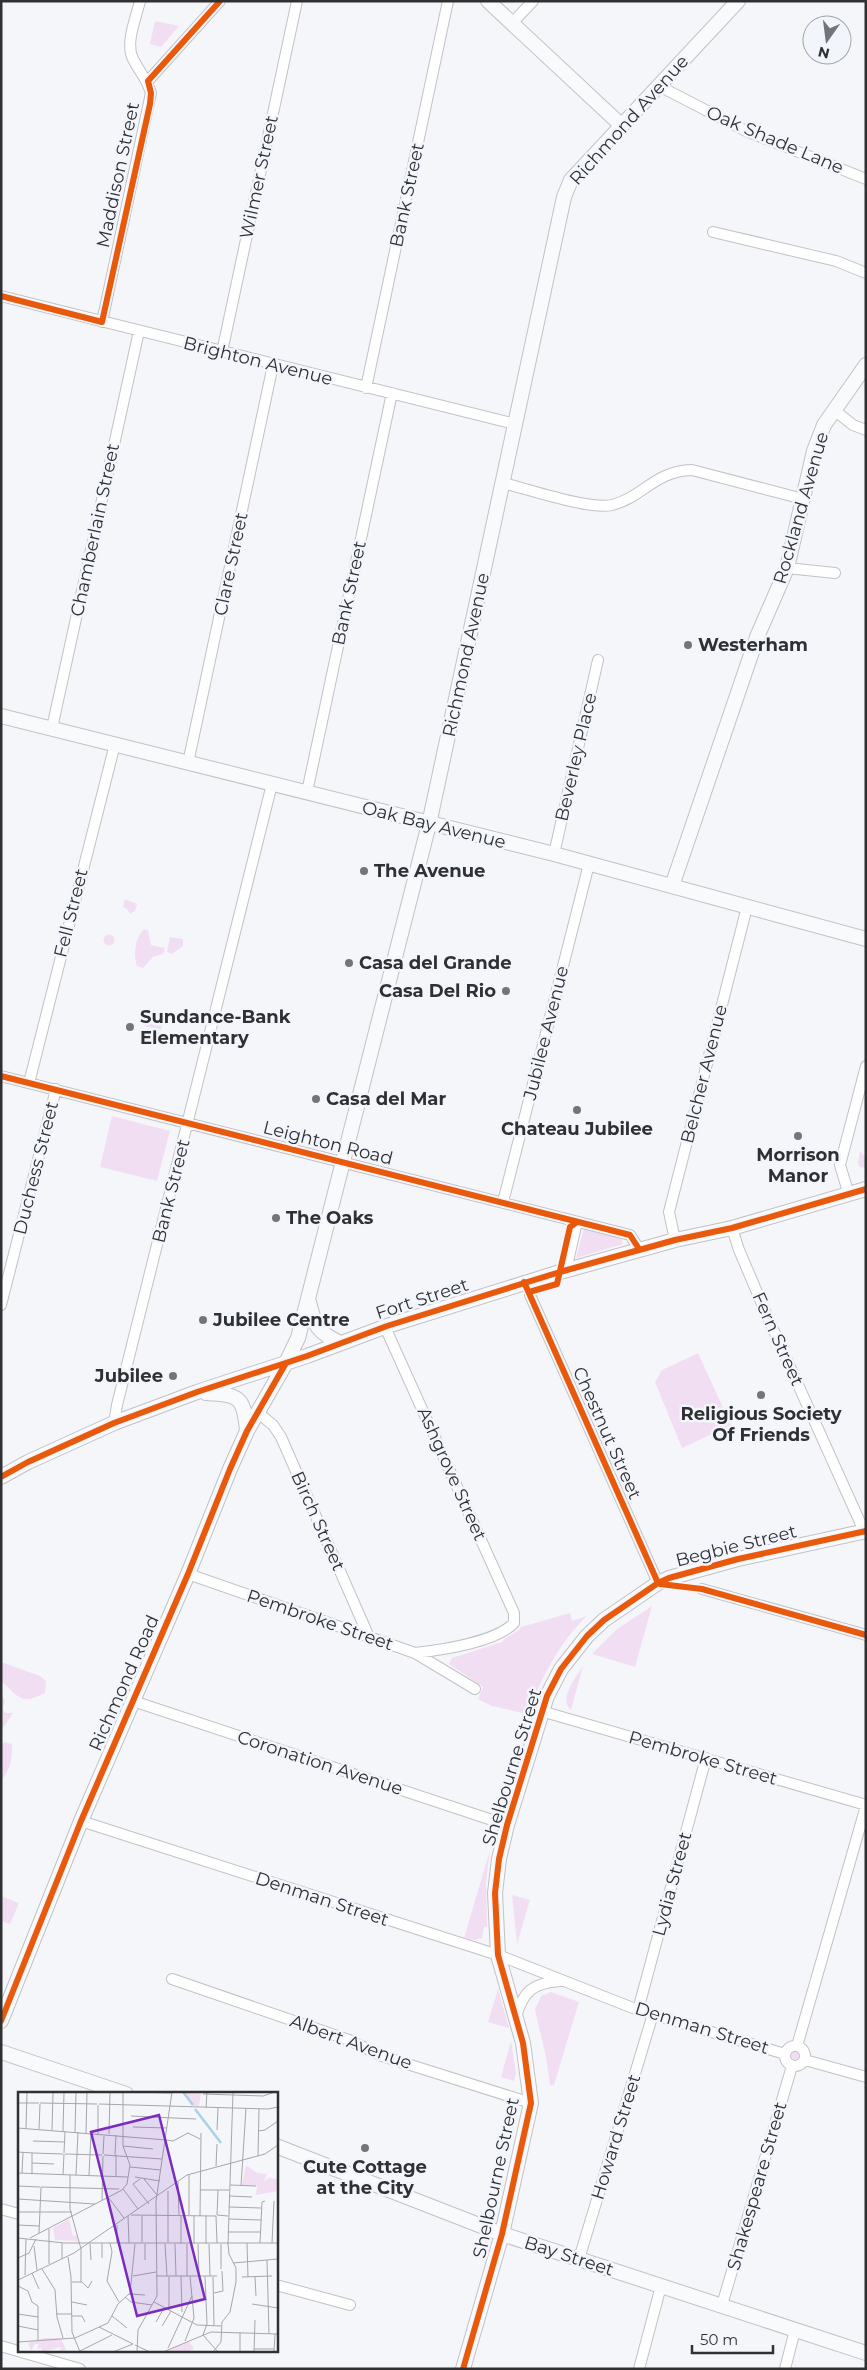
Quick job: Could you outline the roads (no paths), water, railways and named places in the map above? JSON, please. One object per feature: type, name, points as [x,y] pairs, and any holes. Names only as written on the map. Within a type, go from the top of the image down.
[{"type":"main road","points":[[488,1],[621,125]]},
{"type":"main road","name":"Richmond Avenue","points":[[286,1363],[298,1338],[309,1301],[429,824],[564,197],[571,180],[738,1]]},
{"type":"main road","name":"Rockland Avenue","points":[[672,886],[757,637],[787,568],[814,451],[824,425],[866,365]]},
{"type":"main road","name":"Oak Bay Avenue","points":[[1,716],[554,854],[866,939]]},
{"type":"main road","name":"Fort Street","points":[[1,1477],[114,1423],[385,1327],[566,1270],[675,1240],[732,1228],[866,1189]]},
{"type":"main road","points":[[309,1301],[318,1330],[340,1343]]},
{"type":"main road","name":"Richmond Road","points":[[1,2021],[80,1821],[188,1574],[247,1431],[286,1363]]},
{"type":"main road","points":[[198,1392],[236,1396],[242,1401],[247,1431]]},
{"type":"main road","name":"Begbie Street","points":[[621,1608],[658,1583],[669,1578],[865,1531]]},
{"type":"main road","name":"Shelbourne Street","points":[[463,2369],[502,2234],[531,2103],[523,2044],[498,1955],[495,1893],[499,1859],[507,1825],[541,1711],[561,1669],[587,1636],[621,1608]]},
{"type":"main road","points":[[1,2052],[120,2092]]},
{"type":"main road","name":"Bay Street","points":[[278,2147],[502,2234],[866,2353]]},
{"type":"street","points":[[140,1],[130,48],[132,58],[148,81]]},
{"type":"street","name":"Maddison Street","points":[[102,322],[150,104],[151,93],[148,81],[220,1]]},
{"type":"street","name":"Wilmer Street","points":[[222,352],[297,1]]},
{"type":"street","name":"Bank Street","points":[[366,388],[448,1]]},
{"type":"street","points":[[512,23],[533,1]]},
{"type":"street","name":"Oak Shade Lane","points":[[659,86],[746,131],[866,178]]},
{"type":"street","points":[[713,232],[836,261],[866,273]]},
{"type":"street","points":[[1,308],[2,297]]},
{"type":"street","name":"Brighton Avenue","points":[[2,297],[515,424]]},
{"type":"street","name":"Chamberlain Street","points":[[52,728],[139,331]]},
{"type":"street","name":"Clare Street","points":[[188,762],[273,365]]},
{"type":"street","name":"Bank Street","points":[[307,792],[392,393]]},
{"type":"street","points":[[834,410],[853,424],[866,430]]},
{"type":"street","points":[[503,483],[591,505],[611,505],[628,499],[663,476],[677,470],[692,470],[803,498]]},
{"type":"street","points":[[787,568],[835,573]]},
{"type":"street","name":"Beverley Place","points":[[554,854],[598,660]]},
{"type":"street","name":"Fell Street","points":[[29,1083],[114,744]]},
{"type":"street","name":"Bank Street","points":[[114,1423],[116,1405],[272,784]]},
{"type":"street","name":"Jubilee Avenue","points":[[503,1202],[589,864]]},
{"type":"street","name":"Belcher Avenue","points":[[675,1240],[669,1212],[747,907]]},
{"type":"street","points":[[848,1195],[840,1164],[866,1066]]},
{"type":"street","name":"Leighton Road","points":[[1,1076],[630,1235],[640,1249]]},
{"type":"street","name":"Duchess Street","points":[[1,1305],[56,1089]]},
{"type":"street","points":[[566,1270],[577,1222]]},
{"type":"street","name":"Fern Street","points":[[732,1228],[738,1250],[764,1310],[865,1531]]},
{"type":"street","name":"Chestnut Street","points":[[530,1295],[658,1583]]},
{"type":"street","name":"Ashgrove Street","points":[[385,1327],[514,1613],[514,1623],[506,1631],[456,1646],[415,1653]]},
{"type":"street","name":"Birch Street","points":[[257,1412],[273,1425],[281,1437],[369,1637]]},
{"type":"street","name":"Pembroke Street","points":[[188,1574],[415,1653],[475,1689]]},
{"type":"street","points":[[702,1589],[866,1635]]},
{"type":"street","name":"Coronation Avenue","points":[[133,1702],[507,1825]]},
{"type":"street","name":"Pembroke Street","points":[[541,1711],[866,1805]]},
{"type":"street","name":"Lydia Street","points":[[638,2010],[706,1758]]},
{"type":"street","points":[[797,2046],[866,1805]]},
{"type":"street","name":"Denman Street","points":[[80,1821],[498,1955],[638,2010],[785,2054]]},
{"type":"street","name":"Albert Avenue","points":[[172,1979],[349,2040],[382,2056],[531,2103]]},
{"type":"street","points":[[516,2018],[520,2002],[534,1987],[550,1982],[563,1981]]},
{"type":"street","name":"Howard Street","points":[[579,2260],[653,2014]]},
{"type":"street","points":[[797,2046],[804,2051],[804,2060],[799,2065],[792,2066],[786,2061],[785,2054],[789,2047],[797,2046]]},
{"type":"street","points":[[804,2060],[866,2077]]},
{"type":"street","name":"Shakespeare Street","points":[[722,2306],[792,2066]]},
{"type":"street","points":[[1,2209],[18,2214]]},
{"type":"street","points":[[278,2286],[350,2305]]},
{"type":"street","points":[[639,2369],[661,2286]]},
{"type":"street","points":[[785,2369],[795,2330]]},
{"type":"street","points":[[1,2346],[18,2351]]},
{"type":"street","points":[[22,2352],[80,2369]]},
{"type":"place","name":"Westerham","points":[[688,645]]},
{"type":"place","name":"The Avenue","points":[[364,871]]},
{"type":"place","name":"Casa del Grande","points":[[349,963]]},
{"type":"place","name":"Casa Del Rio","points":[[506,991]]},
{"type":"place","name":"Sundance-Bank Elementary","points":[[130,1027]]},
{"type":"place","name":"Casa del Mar","points":[[316,1099]]},
{"type":"place","name":"Chateau Jubilee","points":[[577,1110]]},
{"type":"place","name":"Morrison Manor","points":[[798,1136]]},
{"type":"place","name":"The Oaks","points":[[276,1218]]},
{"type":"place","name":"Jubilee Centre","points":[[203,1320]]},
{"type":"place","name":"Jubilee","points":[[173,1376]]},
{"type":"place","name":"Religious Society Of Friends","points":[[761,1395]]},
{"type":"place","name":"Cute Cottage at the City","points":[[365,2148]]}]
